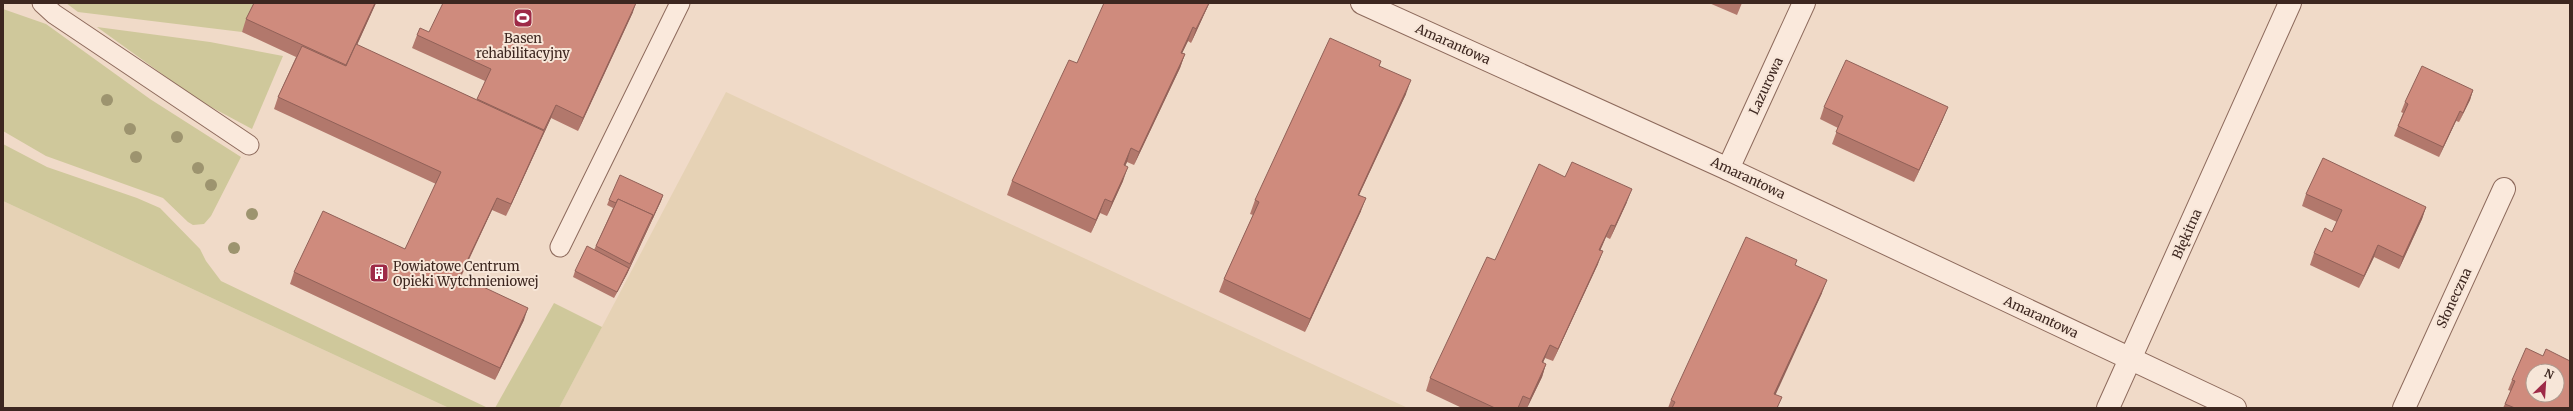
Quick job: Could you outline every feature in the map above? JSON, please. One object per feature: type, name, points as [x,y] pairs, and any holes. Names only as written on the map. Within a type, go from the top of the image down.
[{"type":"street","name":"Amarantowa","points":[[1362,3],[1728,169],[2131,360]]},
{"type":"street","name":"Lazurowa","points":[[1728,169],[1804,3]]},
{"type":"street","name":"Błękitna","points":[[2108,408],[2131,360],[2290,3]]},
{"type":"street","name":"Słoneczna","points":[[2404,408],[2504,189]]},
{"type":"street","points":[[2131,360],[2235,408]]},
{"type":"lane","points":[[42,3],[54,14],[249,145]]},
{"type":"lane","points":[[560,247],[680,3]]},
{"type":"shaded area","points":[[66,3],[255,3],[242,32],[78,12]]},
{"type":"shaded area","points":[[3,9],[46,24],[150,99],[241,157],[211,216],[204,224],[193,225],[188,222],[163,198],[46,156],[3,131]]},
{"type":"shaded area","points":[[97,27],[210,42],[283,56],[252,129],[198,100]]},
{"type":"shaded area","points":[[726,92],[1364,388],[1408,408],[559,408]]},
{"type":"shaded area","points":[[3,144],[47,167],[137,198],[160,208],[200,249],[206,261],[221,281],[488,408],[449,408],[3,201]]},
{"type":"shaded area","points":[[3,201],[449,408],[3,408]]},
{"type":"shaded area","points":[[554,303],[602,327],[559,408],[495,408]]},
{"type":"building","points":[[254,3],[375,3],[346,65],[246,19]]},
{"type":"building","points":[[443,3],[636,3],[583,118],[556,105],[544,130],[477,99],[491,69],[417,35],[420,28],[429,32]]},
{"type":"building","points":[[1104,3],[1209,3],[1196,29],[1193,27],[1181,53],[1185,54],[1139,152],[1131,148],[1124,165],[1128,167],[1112,202],[1105,199],[1096,220],[1012,181],[1069,60],[1077,63]]},
{"type":"building","points":[[1330,38],[1381,61],[1379,66],[1411,80],[1358,195],[1366,198],[1310,319],[1224,279],[1259,202],[1255,200]]},
{"type":"building","points":[[356,44],[544,131],[511,204],[497,198],[460,276],[528,308],[500,368],[294,272],[323,211],[405,249],[441,172],[278,97],[302,46],[346,66]]},
{"type":"building","points":[[1846,60],[1948,107],[1919,170],[1836,132],[1843,116],[1824,107]]},
{"type":"building","points":[[2422,66],[2473,90],[2463,113],[2460,111],[2443,147],[2398,126],[2408,104],[2405,102]]},
{"type":"building","points":[[2323,158],[2426,207],[2403,257],[2378,245],[2364,276],[2314,253],[2325,228],[2332,232],[2342,210],[2306,194]]},
{"type":"building","points":[[1572,162],[1632,189],[1615,226],[1611,225],[1599,250],[1603,251],[1558,349],[1550,345],[1542,362],[1546,364],[1530,399],[1523,396],[1518,408],[1495,408],[1430,378],[1487,257],[1495,260],[1539,164],[1565,177]]},
{"type":"building","points":[[620,175],[663,195],[652,219],[653,215],[618,199],[616,203],[609,200]]},
{"type":"building","points":[[618,199],[653,215],[630,264],[596,246]]},
{"type":"building","points":[[1746,237],[1797,260],[1795,265],[1827,280],[1774,394],[1782,397],[1777,408],[1672,408],[1675,402],[1671,400]]},
{"type":"building","points":[[587,246],[629,268],[617,292],[575,271]]},
{"type":"building","points":[[2526,348],[2543,356],[2546,349],[2570,361],[2570,408],[2515,408],[2505,404],[2515,381],[2512,380]]},
{"type":"place","name":"Basen rehabilitacyjny","points":[[523,18]]},
{"type":"place","name":"Powiatowe Centrum Opieki Wytchnieniowej","points":[[379,273]]}]
